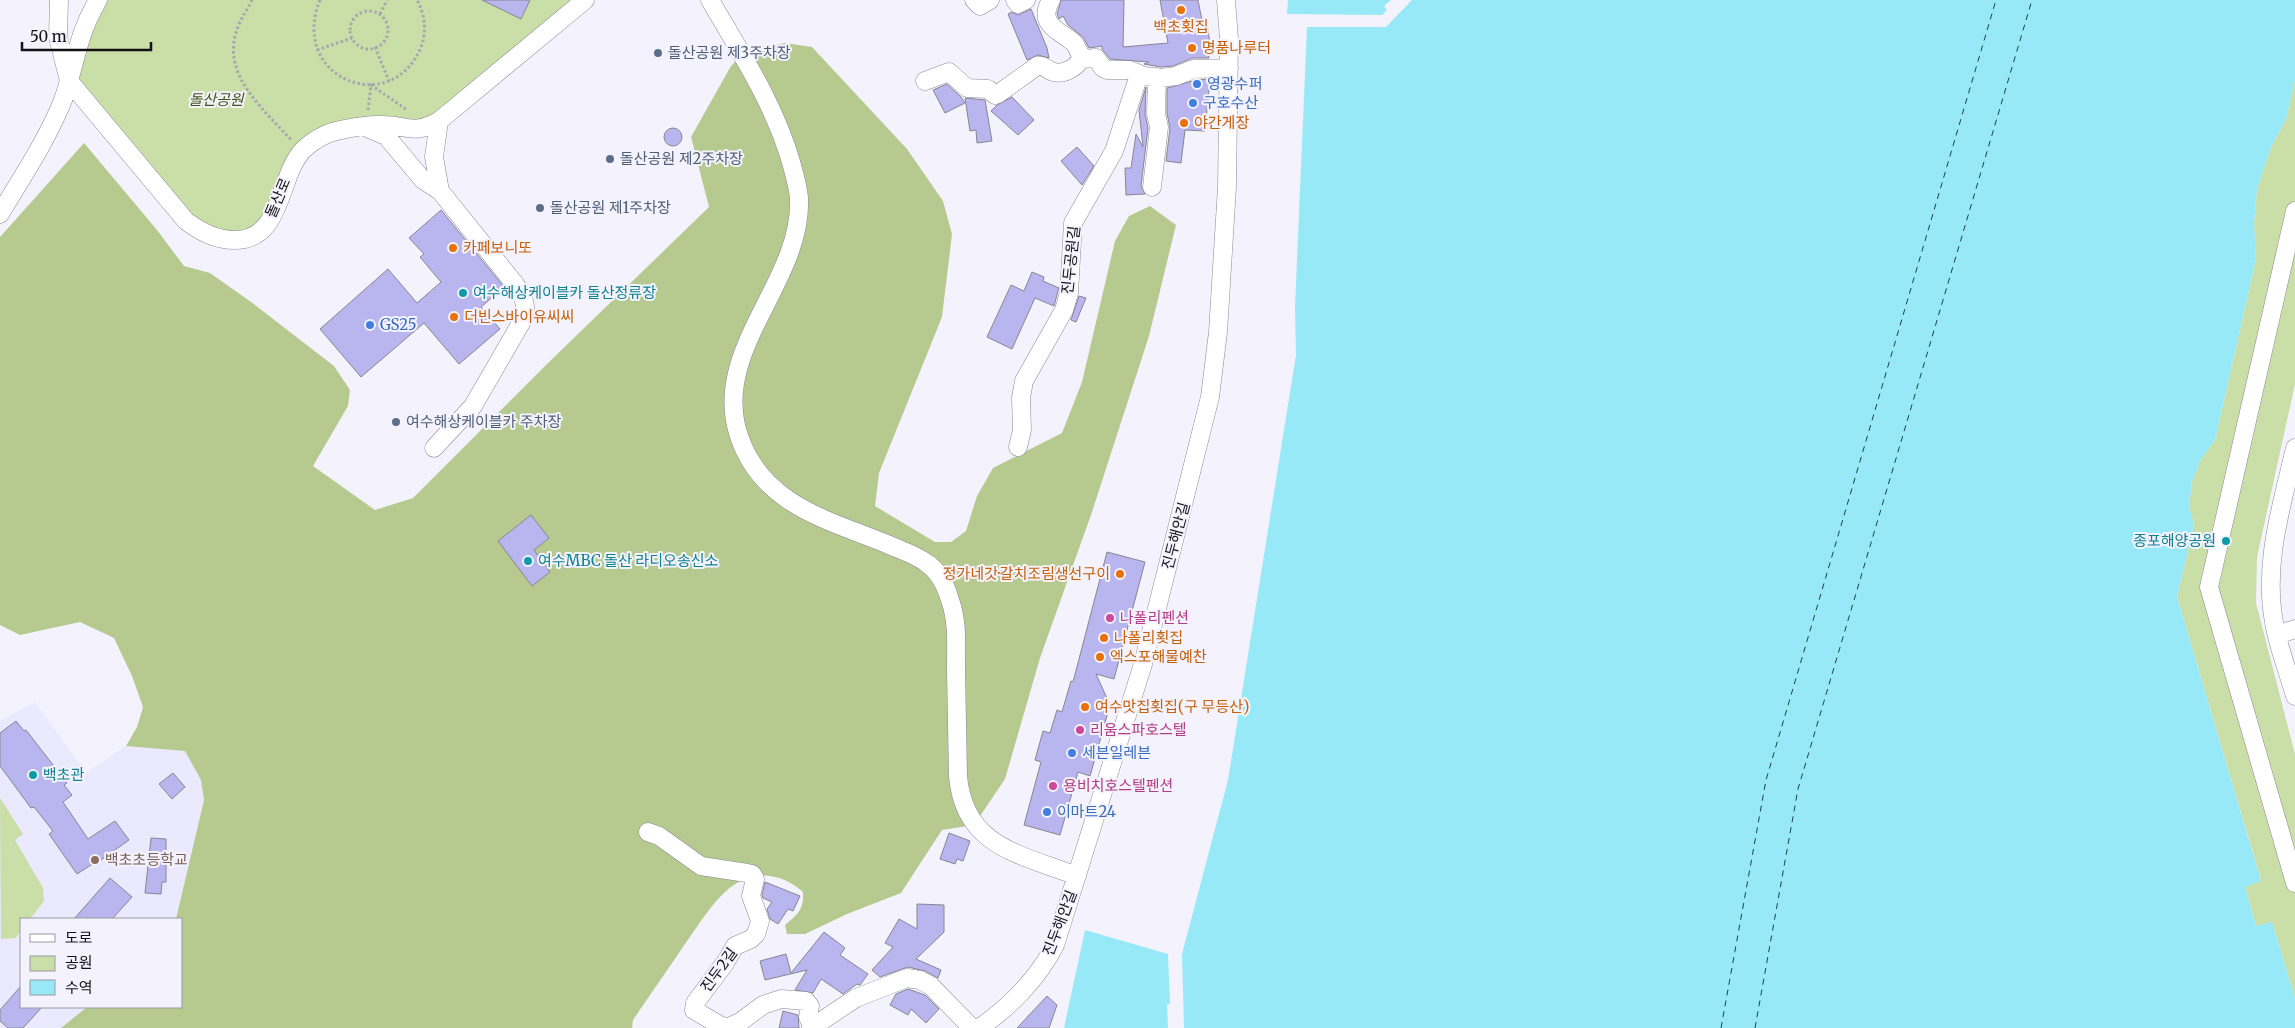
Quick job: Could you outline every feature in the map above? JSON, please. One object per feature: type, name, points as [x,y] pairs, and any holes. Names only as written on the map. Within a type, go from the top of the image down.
[{"type":"street","points":[[58,0],[58,37],[69,81]]},
{"type":"street","points":[[0,214],[54,120],[69,81],[81,32],[98,0]]},
{"type":"street","name":"돌산로","points":[[69,81],[186,221],[212,236],[238,240],[256,236],[263,230],[274,213],[291,169],[302,152],[313,141],[328,134],[366,127],[386,125],[422,130],[439,121],[585,0]]},
{"type":"street","points":[[710,0],[772,107],[790,159],[799,197],[798,214],[790,252],[751,334],[737,380],[736,420],[745,450],[766,481],[791,503],[810,514],[908,553],[925,561],[933,569],[946,588],[956,619],[958,776],[959,794],[965,810],[974,825],[994,842],[1077,876]]},
{"type":"street","points":[[974,0],[980,6],[990,0]]},
{"type":"street","points":[[1015,0],[1018,4],[1026,0]]},
{"type":"street","name":"진두해안길","points":[[979,1028],[1011,1002],[1048,958],[1054,945],[1143,664],[1210,397],[1218,332],[1227,187],[1230,39],[1226,0]]},
{"type":"street","points":[[1045,3],[1049,22],[1060,35],[1075,45],[1082,59]]},
{"type":"street","points":[[925,81],[948,72],[967,88],[988,89],[995,95],[1037,66],[1044,66],[1049,70],[1060,73],[1073,67],[1082,59],[1096,58],[1103,68],[1107,70],[1130,70],[1148,76],[1168,78],[1194,69],[1229,68]]},
{"type":"street","points":[[1148,76],[1159,127],[1152,187]]},
{"type":"street","name":"진두공원길","points":[[1018,448],[1023,423],[1021,398],[1024,381],[1064,310],[1069,293],[1073,223],[1114,151],[1148,76]]},
{"type":"street","points":[[439,121],[434,157],[440,191]]},
{"type":"street","points":[[366,127],[386,136],[423,180],[440,191],[523,295],[526,311],[521,323],[473,406],[434,448]]},
{"type":"street","points":[[2295,211],[2209,587],[2295,883]]},
{"type":"street","points":[[2295,448],[2275,539],[2272,564],[2272,607],[2277,635],[2295,696]]},
{"type":"street","points":[[2277,635],[2295,629]]},
{"type":"street","name":"진두2길","points":[[648,832],[659,836],[701,866],[752,874],[755,879],[751,896],[760,921],[756,934],[751,939],[735,946],[725,963],[695,1003],[694,1010],[721,1026],[729,1027],[740,1022],[763,1006],[781,999],[806,1000],[810,1006],[808,1017],[812,1027],[856,998],[907,978],[920,980],[931,986],[972,1028]]},
{"type":"path","points":[[252,0],[236,34],[234,60],[237,74],[253,96],[302,152]]},
{"type":"path","points":[[320,0],[313,16],[312,33],[317,50],[326,65],[338,76],[354,83],[371,85],[389,81],[404,72],[416,58],[423,42],[425,24],[417,0]]},
{"type":"path","points":[[380,14],[387,0]]},
{"type":"path","points":[[368,11],[380,14],[387,29],[384,40],[375,47],[364,48],[355,43],[350,26],[356,16],[368,11]]},
{"type":"path","points":[[317,50],[352,38]]},
{"type":"path","points":[[375,47],[389,81]]},
{"type":"path","points":[[371,85],[408,110]]},
{"type":"path","points":[[366,127],[371,85]]},
{"type":"shaded area","name":"백초초등학교","points":[[35,702],[86,773],[126,746],[185,751],[201,780],[204,800],[176,918],[20,918],[20,1008],[86,1008],[61,1028],[0,1028],[0,721]]},
{"type":"green space","name":"돌산공원","points":[[98,0],[585,0],[439,121],[386,125],[313,141],[263,230],[212,236],[69,81]]},
{"type":"green space","points":[[785,43],[812,47],[907,149],[943,201],[952,234],[942,317],[879,473],[875,506],[935,542],[951,542],[966,531],[977,496],[993,468],[1062,433],[1082,382],[1115,241],[1129,216],[1150,206],[1176,225],[1149,336],[1092,512],[1040,658],[1005,779],[974,825],[942,830],[901,893],[847,914],[805,934],[787,934],[785,925],[801,908],[803,892],[796,886],[780,878],[763,875],[754,876],[737,883],[722,895],[702,920],[633,1020],[632,1028],[61,1028],[86,1008],[182,1008],[182,918],[176,918],[204,800],[201,780],[185,751],[126,746],[137,727],[143,707],[132,676],[114,638],[80,622],[20,635],[0,625],[0,237],[84,143],[157,230],[184,266],[210,273],[334,366],[350,390],[348,406],[313,466],[375,510],[413,498],[547,364],[709,207],[691,137],[731,66],[746,51]]},
{"type":"green space","name":"종포해양공원","points":[[2295,80],[2295,384],[2257,557],[2256,603],[2295,754],[2295,998],[2272,922],[2256,926],[2245,886],[2261,880],[2177,597],[2194,525],[2189,506],[2192,482],[2201,459],[2215,440],[2256,259],[2254,224],[2257,189],[2271,147],[2286,119]]},
{"type":"green space","points":[[0,798],[23,834],[15,840],[43,888],[44,901],[31,918],[20,918],[20,932],[16,938],[1,939]]},
{"type":"water","points":[[1288,0],[1391,0],[1384,6],[1387,10],[1382,15],[1287,14]]},
{"type":"water","points":[[1412,0],[2295,0],[2295,80],[2286,119],[2271,147],[2257,189],[2254,224],[2256,259],[2215,440],[2201,459],[2192,482],[2189,506],[2194,525],[2177,597],[2261,881],[2245,887],[2256,926],[2272,922],[2295,998],[2295,1028],[1184,1028],[1182,954],[1228,780],[1296,355],[1295,307],[1307,27],[1386,27]]},
{"type":"water","points":[[1085,930],[1168,954],[1170,1004],[1167,1005],[1168,1028],[1064,1028]]},
{"type":"building","points":[[482,0],[530,0],[521,19]]},
{"type":"building","points":[[1061,0],[1124,0],[1123,47],[1168,43],[1160,0],[1198,0],[1204,31],[1208,30],[1209,58],[1193,58],[1173,66],[1161,67],[1144,64],[1149,62],[1110,59],[1102,49],[1102,46],[1089,48],[1083,37],[1068,25],[1063,16],[1059,19],[1057,14]]},
{"type":"building","points":[[1031,9],[1047,48],[1049,58],[1038,55],[1027,60],[1008,14],[1012,12],[1018,15]]},
{"type":"building","points":[[1210,79],[1205,131],[1185,130],[1181,163],[1166,161],[1170,128],[1167,113],[1167,88],[1196,80]]},
{"type":"building","points":[[947,84],[965,103],[945,113],[933,90]]},
{"type":"building","points":[[1146,87],[1145,114],[1148,128],[1141,186],[1145,194],[1126,195],[1125,168],[1131,168],[1136,134],[1143,147],[1139,110]]},
{"type":"building","points":[[1012,97],[1034,120],[1018,135],[991,111],[997,105]]},
{"type":"building","points":[[965,98],[985,100],[992,141],[977,143],[976,130],[970,131]]},
{"type":"building","points":[[673,128],[679,131],[682,137],[679,143],[673,146],[667,143],[664,137],[667,131]]},
{"type":"building","points":[[1077,147],[1094,166],[1082,185],[1061,161]]},
{"type":"building","name":"여수해상케이블카 돌산정류장","points":[[441,210],[504,287],[481,307],[500,329],[459,364],[424,323],[361,377],[320,329],[388,269],[417,303],[441,282],[420,257],[424,254],[409,238]]},
{"type":"building","points":[[1032,272],[1044,277],[1043,281],[1059,288],[1054,306],[1035,298],[1012,349],[987,337],[1011,285],[1024,291]]},
{"type":"building","points":[[1079,296],[1086,298],[1076,322],[1071,320]]},
{"type":"building","name":"여수MBC 돌산 라디오송신소","points":[[531,515],[549,538],[534,550],[550,572],[532,586],[498,541]]},
{"type":"building","points":[[1107,552],[1145,562],[1114,679],[1096,674],[1110,705],[1090,776],[1078,772],[1060,835],[1024,825],[1041,762],[1035,760],[1043,731],[1050,733],[1057,710],[1062,712],[1071,681],[1073,682]]},
{"type":"building","points":[[16,721],[24,731],[26,730],[67,783],[64,785],[72,795],[63,802],[88,839],[115,821],[129,840],[94,865],[94,863],[77,874],[49,834],[53,831],[34,807],[31,808],[0,766],[0,733]]},
{"type":"building","points":[[173,773],[185,787],[172,799],[159,784]]},
{"type":"building","points":[[949,833],[970,841],[963,861],[957,859],[955,864],[940,859]]},
{"type":"building","points":[[151,838],[166,839],[166,882],[162,882],[161,894],[145,893]]},
{"type":"building","points":[[110,878],[132,897],[113,918],[75,918]]},
{"type":"building","points":[[765,882],[800,896],[793,911],[788,909],[778,924],[770,919],[767,909],[772,902],[763,898],[762,895]]},
{"type":"building","points":[[917,904],[944,905],[944,932],[916,959],[941,970],[938,978],[925,971],[908,967],[880,977],[872,970],[893,947],[885,943],[899,919],[917,929]]},
{"type":"building","points":[[824,932],[845,948],[840,955],[868,974],[860,985],[857,984],[843,994],[821,979],[813,993],[795,990],[807,970],[765,980],[760,961],[786,954],[791,973]]},
{"type":"building","points":[[20,987],[20,1008],[41,1008],[23,1028],[8,1028],[0,1021],[0,1010]]},
{"type":"building","points":[[908,989],[925,995],[939,1009],[926,1023],[911,1009],[908,1015],[890,1005],[896,994]]},
{"type":"building","points":[[1047,996],[1057,1005],[1049,1028],[1017,1028]]},
{"type":"building","points":[[783,1011],[798,1015],[799,1028],[779,1028]]},
{"type":"ferry route","points":[[1721,1028],[1766,780],[1996,0]]},
{"type":"ferry route","points":[[1755,1028],[1798,789],[2032,0]]},
{"type":"place","name":"백초횟집","points":[[1181,10]]},
{"type":"place","name":"명품나루터","points":[[1192,48]]},
{"type":"place","name":"돌산공원 제3주차장","points":[[658,53]]},
{"type":"place","name":"영광수퍼","points":[[1197,84]]},
{"type":"place","name":"구호수산","points":[[1193,103]]},
{"type":"place","name":"야간게장","points":[[1184,123]]},
{"type":"place","name":"돌산공원 제2주차장","points":[[610,159]]},
{"type":"place","name":"돌산공원 제1주차장","points":[[540,208]]},
{"type":"place","name":"카페보니또","points":[[453,248]]},
{"type":"place","name":"여수해상케이블카 돌산정류장","points":[[463,293]]},
{"type":"place","name":"더빈스바이유씨씨","points":[[454,317]]},
{"type":"place","name":"GS25","points":[[370,325]]},
{"type":"place","name":"여수해상케이블카 주차장","points":[[396,422]]},
{"type":"place","name":"종포해양공원","points":[[2226,541]]},
{"type":"place","name":"여수MBC 돌산 라디오송신소","points":[[528,561]]},
{"type":"place","name":"정가네갓·갈치조림생선구이","points":[[1120,574]]},
{"type":"place","name":"나폴리펜션","points":[[1110,618]]},
{"type":"place","name":"나폴리횟집","points":[[1104,638]]},
{"type":"place","name":"엑스포해물예찬","points":[[1100,657]]},
{"type":"place","name":"여수맛집횟집(구 무등산)","points":[[1085,707]]},
{"type":"place","name":"리움스파호스텔","points":[[1080,730]]},
{"type":"place","name":"세븐일레븐","points":[[1072,753]]},
{"type":"place","name":"백초관","points":[[33,775]]},
{"type":"place","name":"용비치호스텔펜션","points":[[1053,786]]},
{"type":"place","name":"이마트24","points":[[1047,812]]},
{"type":"place","name":"백초초등학교","points":[[95,860]]}]
